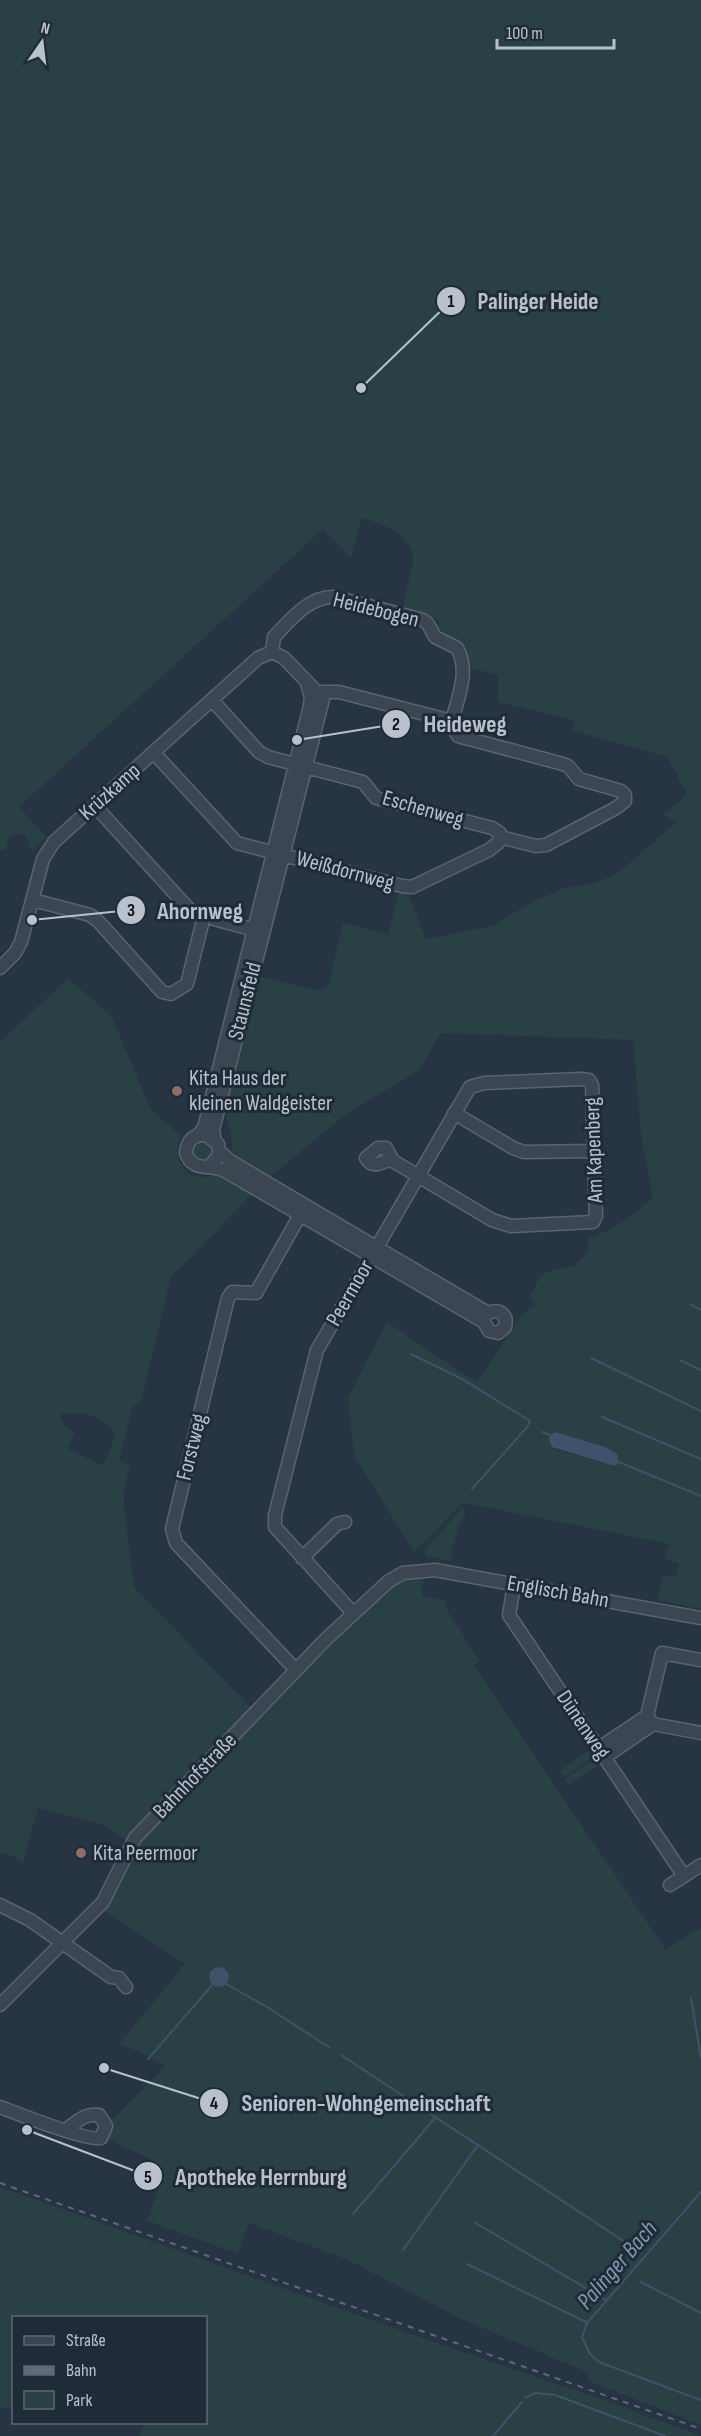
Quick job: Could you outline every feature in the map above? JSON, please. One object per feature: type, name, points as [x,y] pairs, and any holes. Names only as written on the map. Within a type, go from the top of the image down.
[{"type":"street","name":"Heidebogen","points":[[272,652],[274,637],[310,603],[320,598],[334,597],[423,620],[435,637],[457,648],[464,665],[452,721]]},
{"type":"street","points":[[272,652],[284,658],[308,683],[322,692],[339,692],[452,721]]},
{"type":"street","name":"Krüzkamp","points":[[0,968],[15,953],[21,942],[46,853],[54,842],[258,658],[272,652]]},
{"type":"street","name":"Staunsfeld","points":[[198,1135],[204,1128],[300,766],[311,702],[308,683]]},
{"type":"street","name":"Staunsfeld","points":[[300,766],[323,699],[322,692]]},
{"type":"street","name":"Eschenweg","points":[[212,700],[259,752],[268,758],[363,782],[376,798],[492,828],[500,833],[500,837],[540,847],[623,804],[625,795],[618,790],[579,779],[568,766],[465,739],[454,731],[452,721]]},
{"type":"street","name":"Weißdornweg","points":[[154,753],[234,842],[412,887],[495,846],[500,837]]},
{"type":"street","points":[[95,806],[195,914],[258,930]]},
{"type":"street","points":[[33,900],[90,915],[166,994],[176,992],[187,984],[208,918]]},
{"type":"street","name":"Staunsfeld","points":[[217,1146],[213,1130],[258,930]]},
{"type":"street","name":"Peermoor","points":[[353,1613],[274,1527],[275,1515],[314,1359],[470,1087],[476,1084],[581,1079],[589,1080],[592,1084]]},
{"type":"street","name":"Am Kapenberg","points":[[418,1176],[492,1220],[511,1226],[593,1222],[596,1216],[592,1084]]},
{"type":"street","points":[[454,1113],[513,1148],[524,1152],[594,1151]]},
{"type":"street","points":[[303,1210],[230,1161],[206,1135],[198,1135],[187,1144],[187,1156],[194,1165],[210,1166],[225,1171],[303,1210],[486,1317]]},
{"type":"street","points":[[210,1166],[216,1161],[217,1146]]},
{"type":"street","points":[[393,1161],[418,1176]]},
{"type":"street","name":"Forstweg","points":[[297,1670],[176,1544],[172,1529],[228,1298],[232,1292],[256,1293],[303,1210]]},
{"type":"street","points":[[302,1558],[337,1524],[345,1522]]},
{"type":"street","name":"Englisch Bahn","points":[[414,1571],[435,1570],[701,1618]]},
{"type":"street","name":"Bahnhofstraße","points":[[0,2005],[103,1902],[135,1838],[353,1613],[389,1581],[403,1573],[414,1571]]},
{"type":"street","name":"Dünenweg","points":[[514,1585],[509,1615],[684,1876]]},
{"type":"street","points":[[602,1753],[650,1720],[662,1653],[701,1660]]},
{"type":"street","points":[[650,1720],[701,1733]]},
{"type":"street","points":[[670,1885],[701,1865]]},
{"type":"street","points":[[0,1905],[30,1920],[111,1977],[119,1978],[126,1988]]},
{"type":"street","points":[[0,2108],[66,2130],[96,2140],[100,2138],[106,2126],[99,2115],[92,2114],[80,2119],[66,2130]]},
{"type":"green space","points":[[0,0],[701,0],[701,1609],[657,1600],[663,1575],[676,1577],[679,1564],[664,1556],[669,1544],[463,1503],[414,1552],[354,1455],[348,1398],[387,1322],[477,1383],[516,1322],[535,1304],[530,1295],[540,1277],[549,1271],[575,1265],[588,1252],[587,1237],[614,1227],[653,1198],[642,1142],[633,1040],[441,1033],[419,1070],[346,1114],[263,1183],[171,1277],[141,1402],[132,1407],[119,1461],[130,1465],[123,1495],[134,1587],[259,1716],[391,1585],[404,1578],[424,1574],[422,1596],[446,1601],[445,1607],[480,1661],[474,1665],[665,1949],[701,1928],[701,2425],[589,2381],[587,2372],[459,2318],[348,2260],[249,2223],[238,2254],[147,2221],[163,2176],[155,2173],[152,2160],[106,2138],[110,2122],[165,2066],[119,2044],[185,1964],[104,1911],[117,1892],[138,1849],[105,1825],[38,1808],[23,1864],[14,1857],[0,1852],[0,1042],[68,978],[112,1017],[150,1108],[181,1136],[177,1152],[182,1166],[193,1176],[210,1176],[224,1164],[232,1147],[226,1116],[227,1106],[260,977],[322,991],[328,987],[343,923],[388,934],[399,891],[407,892],[426,939],[492,926],[532,902],[564,888],[592,884],[618,873],[676,822],[663,815],[687,795],[668,757],[573,731],[575,721],[498,702],[498,675],[468,667],[462,649],[437,634],[439,623],[437,619],[404,609],[413,557],[405,540],[390,528],[362,518],[351,558],[323,529],[19,807],[47,837],[32,851],[26,836],[16,833],[9,836],[5,851],[0,850]],"holes":[[[80,1413],[102,1420],[114,1433],[103,1466],[68,1449],[75,1432],[65,1426],[59,1414]],[[556,1432],[605,1447],[611,1465],[560,1451],[550,1444],[550,1435]]]},
{"type":"green space","points":[[203,1140],[211,1143],[214,1151],[211,1159],[203,1162],[195,1159],[192,1151],[195,1143]]},
{"type":"green space","points":[[463,1508],[465,1516],[451,1549],[454,1555],[450,1561],[433,1557],[427,1559],[424,1551]]},
{"type":"green space","points":[[593,1748],[597,1754],[564,1777],[559,1771]]},
{"type":"green space","points":[[598,1756],[603,1762],[569,1785],[565,1779]]},
{"type":"green space","points":[[0,2187],[701,2436],[139,2436],[145,2424],[207,2424],[207,2316],[12,2316],[12,2410],[0,2408]]},
{"type":"water","points":[[556,1432],[605,1447],[617,1454],[619,1462],[611,1465],[552,1447],[549,1440],[550,1435]]},
{"type":"water","points":[[219,1967],[226,1970],[229,1977],[226,1984],[219,1987],[212,1984],[209,1977],[212,1970]]},
{"type":"waterway","points":[[690,1304],[701,1310]]},
{"type":"waterway","points":[[411,1354],[464,1380],[530,1421],[472,1489]]},
{"type":"waterway","points":[[591,1358],[701,1411]]},
{"type":"waterway","points":[[680,1360],[701,1370]]},
{"type":"waterway","points":[[602,1417],[701,1459]]},
{"type":"waterway","points":[[542,1432],[550,1435]]},
{"type":"waterway","points":[[619,1462],[701,1496]]},
{"type":"waterway","points":[[148,2059],[213,1984]]},
{"type":"waterway","points":[[226,1984],[267,2007],[330,2048]]},
{"type":"waterway","points":[[691,1998],[701,2058]]},
{"type":"waterway","points":[[341,2055],[634,2248]]},
{"type":"waterway","points":[[353,2214],[435,2118]]},
{"type":"waterway","points":[[403,2250],[478,2145]]},
{"type":"waterway","name":"Palinger Bach","points":[[701,2192],[587,2323],[582,2337],[590,2354],[599,2362],[701,2400]]},
{"type":"waterway","points":[[474,2222],[606,2300]]},
{"type":"waterway","points":[[467,2264],[586,2322]]},
{"type":"waterway","points":[[641,2282],[701,2313]]},
{"type":"waterway","points":[[525,2398],[535,2393],[555,2395],[665,2436]]},
{"type":"waterway","name":"Palinger Bach","points":[[493,2436],[522,2402]]},
{"type":"railway","points":[[0,2183],[701,2429]]},
{"type":"place","name":"Palinger Heide","points":[[361,388]]},
{"type":"place","name":"Heideweg","points":[[297,740]]},
{"type":"place","name":"Ahornweg","points":[[32,920]]},
{"type":"place","name":"Kita Haus der kleinen Waldgeister","points":[[177,1091]]},
{"type":"place","name":"Kita Peermoor","points":[[81,1853]]},
{"type":"place","name":"Senioren-Wohngemeinschaft","points":[[104,2068]]},
{"type":"place","name":"Apotheke Herrnburg","points":[[27,2130]]}]
